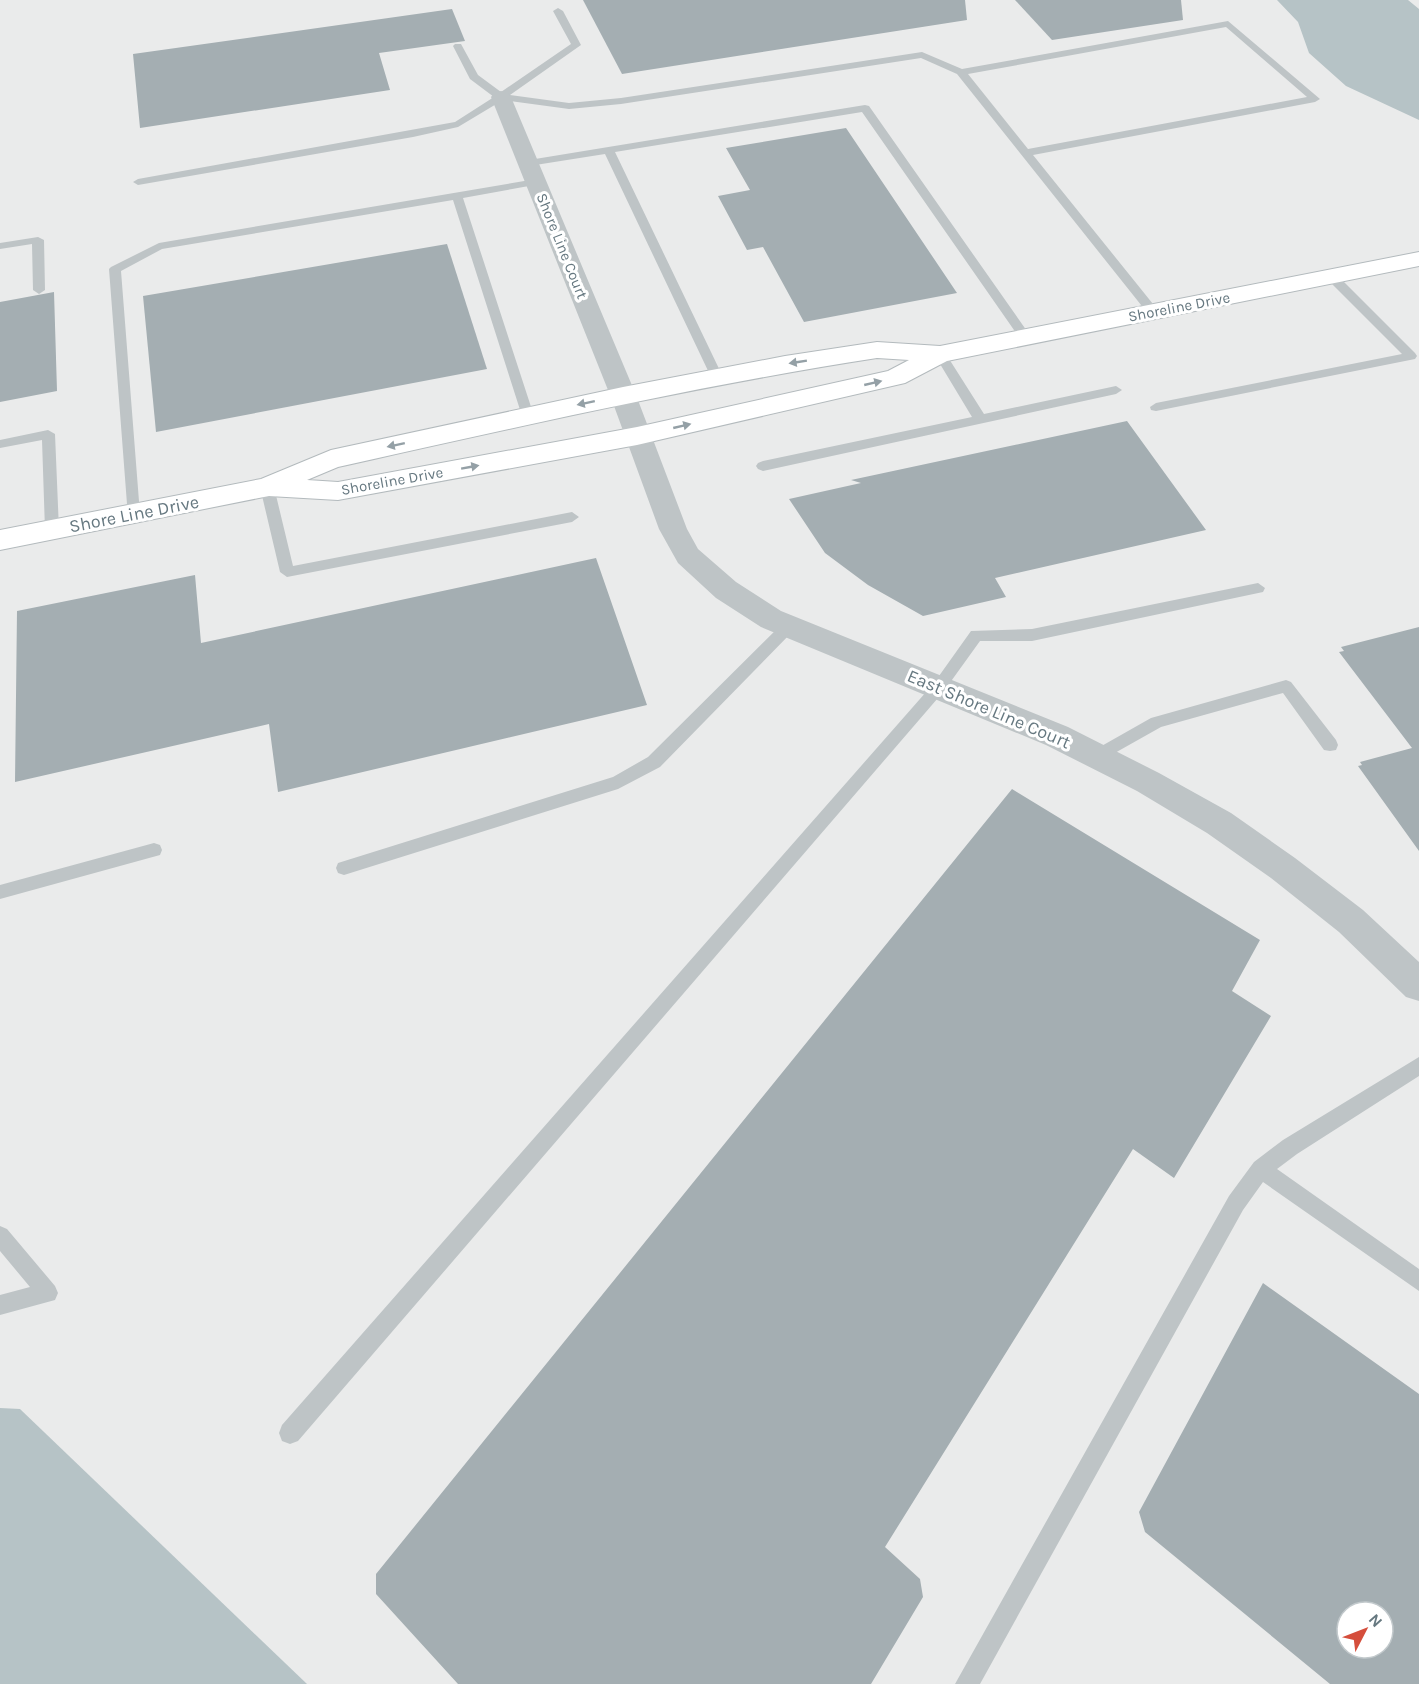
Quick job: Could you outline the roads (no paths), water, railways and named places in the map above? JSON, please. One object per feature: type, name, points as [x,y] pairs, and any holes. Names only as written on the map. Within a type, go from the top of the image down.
[{"type":"street","name":"Shore Line Court","points":[[501,97],[623,395]]},
{"type":"street","name":"Shoreline Drive","points":[[267,487],[331,459],[623,395],[877,351],[940,354],[1419,259]]},
{"type":"street","name":"Shoreline Drive","points":[[267,487],[338,491],[637,436],[896,377],[940,354]]},
{"type":"street","name":"East Shore Line Court","points":[[623,395],[673,529],[688,556],[726,590],[771,619],[1057,736],[1148,782],[1219,823],[1283,868],[1351,921],[1419,985]]},
{"type":"street","name":"Shore Line Drive","points":[[0,540],[267,487]]},
{"type":"lane","points":[[138,182],[413,134],[458,124],[576,45],[558,11]]},
{"type":"lane","points":[[961,72],[1228,24],[1315,99],[1026,153]]},
{"type":"lane","points":[[458,46],[474,77],[501,97],[569,106],[621,101],[922,55],[961,72],[1153,312]]},
{"type":"lane","points":[[133,514],[115,269],[159,246],[457,196],[609,150],[865,108],[1025,337]]},
{"type":"lane","points":[[609,150],[717,377]]},
{"type":"lane","points":[[457,196],[528,416]]},
{"type":"lane","points":[[0,246],[38,240],[39,290]]},
{"type":"lane","points":[[1156,407],[1412,356],[1332,277]]},
{"type":"lane","points":[[940,354],[981,420]]},
{"type":"lane","points":[[763,466],[1116,390]]},
{"type":"lane","points":[[0,444],[48,434],[52,530]]},
{"type":"lane","points":[[267,487],[287,572],[572,517]]},
{"type":"lane","points":[[290,1433],[939,687],[976,635],[1032,635],[1258,588]]},
{"type":"lane","points":[[344,868],[618,782],[654,762],[789,626]]},
{"type":"lane","points":[[1097,757],[1156,722],[1286,686],[1330,745]]},
{"type":"lane","points":[[0,892],[154,850]]},
{"type":"lane","points":[[967,1684],[1236,1203],[1261,1169],[1290,1147],[1419,1066]]},
{"type":"lane","points":[[1261,1169],[1419,1281]]},
{"type":"lane","points":[[0,1236],[48,1293],[0,1305]]}]
